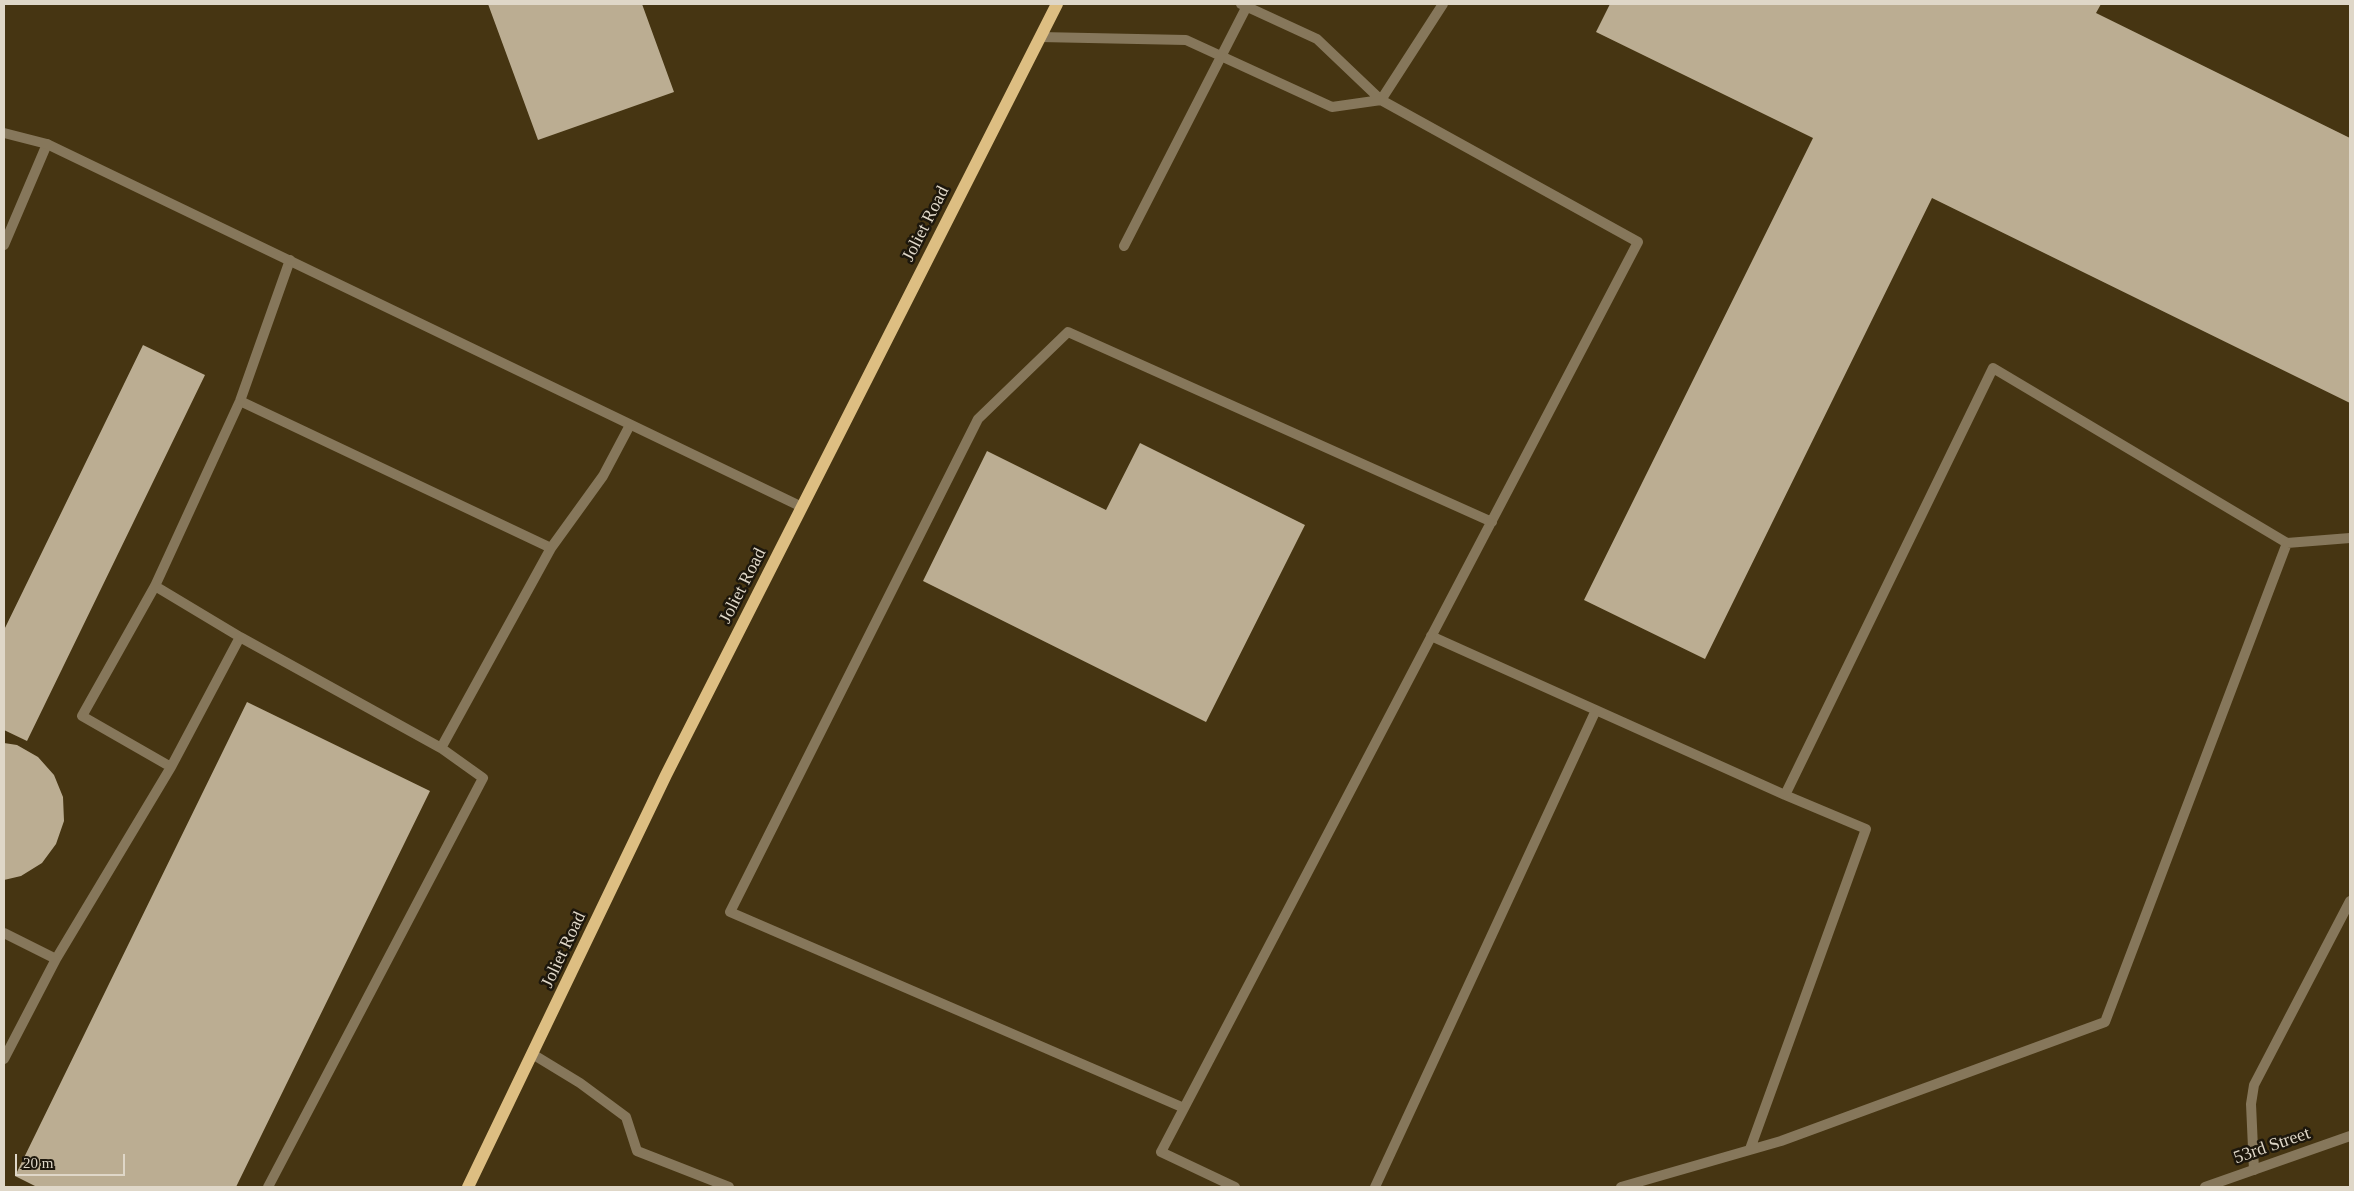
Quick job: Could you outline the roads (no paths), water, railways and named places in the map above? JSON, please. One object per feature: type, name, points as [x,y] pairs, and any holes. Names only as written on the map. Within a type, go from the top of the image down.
[{"type":"main road","name":"Joliet Road","points":[[468,1187],[534,1055],[666,775],[1057,4]]},
{"type":"street","points":[[1381,100],[1443,4]]},
{"type":"street","points":[[1124,246],[1246,5],[1317,39],[1381,100],[1638,242],[1161,1152],[1235,1187]]},
{"type":"street","points":[[1040,37],[1186,40],[1332,106],[1381,100]]},
{"type":"street","points":[[4,133],[47,144],[802,507]]},
{"type":"street","points":[[4,245],[47,144]]},
{"type":"street","points":[[171,766],[82,716],[155,586],[240,401],[290,260]]},
{"type":"street","points":[[1184,1108],[730,912],[978,420],[1068,332],[1492,522]]},
{"type":"street","points":[[1785,795],[1993,368],[2287,543],[2350,538]]},
{"type":"street","points":[[240,401],[551,548]]},
{"type":"street","points":[[441,748],[551,548],[603,476],[630,425]]},
{"type":"street","points":[[1621,1187],[1780,1141],[2105,1022],[2287,543]]},
{"type":"street","points":[[155,586],[240,637],[441,748],[483,778],[268,1187]]},
{"type":"street","points":[[1431,636],[1785,795],[1866,829],[1750,1149]]},
{"type":"street","points":[[4,1059],[56,959],[171,766],[240,637]]},
{"type":"street","points":[[1375,1187],[1596,710]]},
{"type":"street","points":[[2254,1170],[2251,1104],[2254,1085],[2350,901]]},
{"type":"street","points":[[4,933],[56,959]]},
{"type":"street","points":[[534,1055],[580,1083],[626,1117],[638,1151],[729,1187]]},
{"type":"street","name":"53rd Street","points":[[2205,1187],[2350,1136]]}]
